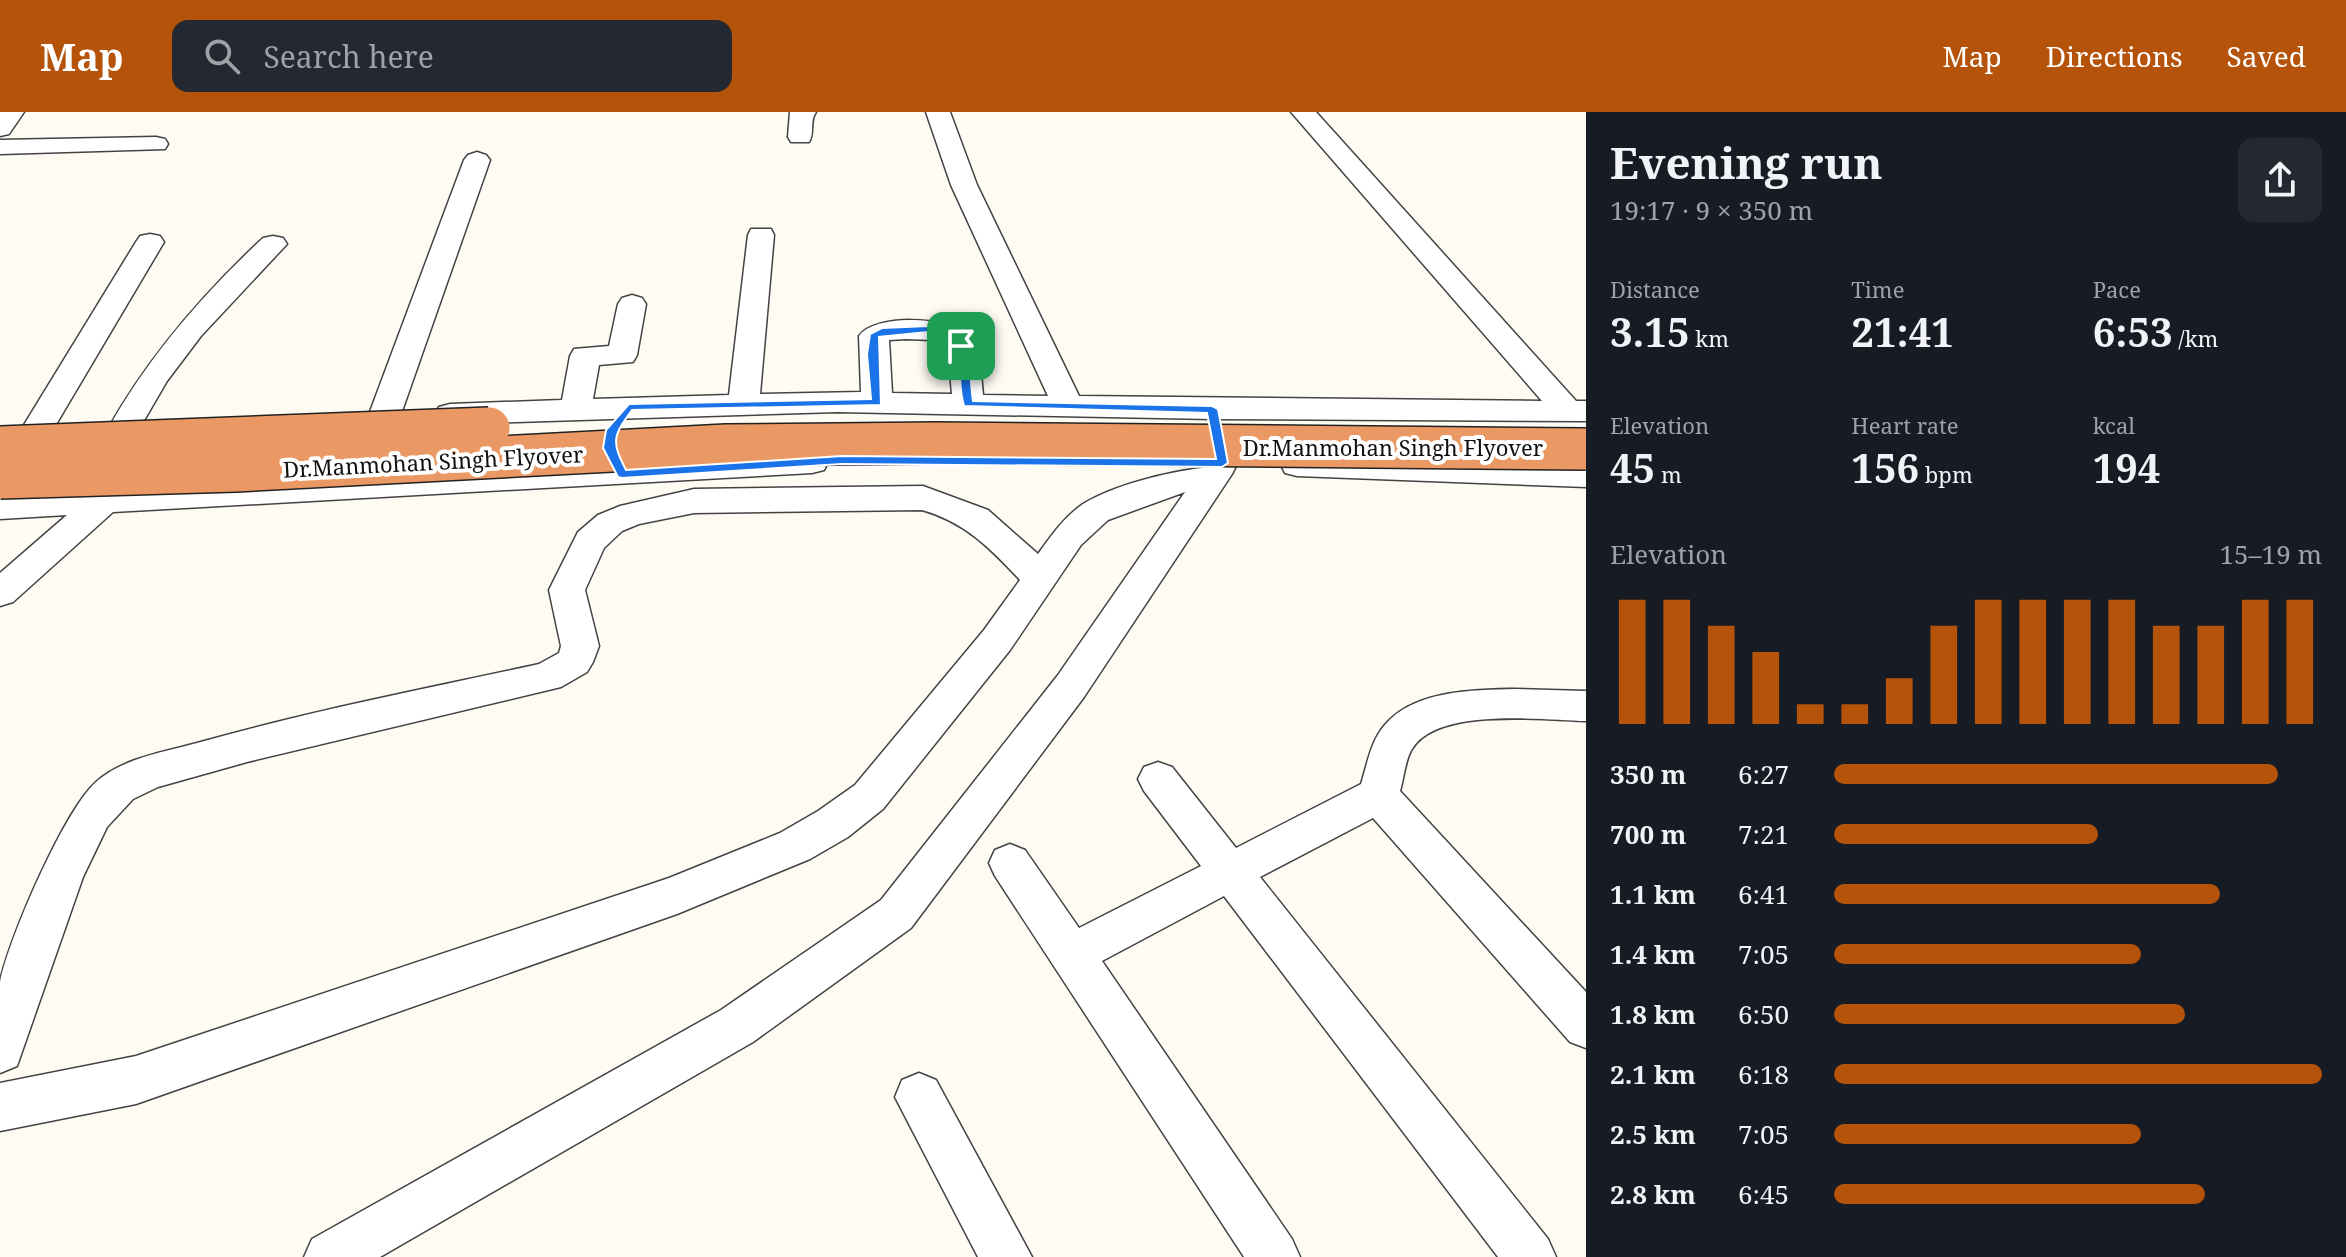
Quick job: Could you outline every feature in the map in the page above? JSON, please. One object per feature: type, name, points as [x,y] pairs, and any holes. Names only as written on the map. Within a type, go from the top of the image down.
[{"type":"highway","name":"Dr.Manmohan Singh Flyover","points":[[0,447],[578,424],[1580,417]]},
{"type":"highway","name":"Dr.Manmohan Singh Flyover","points":[[0,478],[236,471],[726,445],[937,443],[1586,449]]},
{"type":"street","points":[[0,129],[12,112]]},
{"type":"street","points":[[800,137],[800,115],[804,112]]},
{"type":"street","points":[[938,112],[964,185],[1068,405]]},
{"type":"street","points":[[1303,112],[1580,417]]},
{"type":"street","points":[[0,147],[156,144]]},
{"type":"street","points":[[384,417],[477,160]]},
{"type":"street","points":[[744,404],[761,235]]},
{"type":"street","points":[[35,433],[150,242]]},
{"type":"street","points":[[124,429],[141,396],[178,344],[233,281],[273,244]]},
{"type":"street","points":[[576,409],[585,356],[622,355],[632,304]]},
{"type":"street","points":[[877,403],[874,336],[882,331],[928,329],[949,333],[961,346],[968,404]]},
{"type":"street","points":[[0,432],[744,404],[1068,405],[1580,417]]},
{"type":"street","points":[[622,474],[615,463],[608,439],[617,420],[629,407]]},
{"type":"street","points":[[330,1257],[737,1026],[896,914],[1071,686],[1217,471],[1212,409]]},
{"type":"street","points":[[0,507],[108,498],[622,474],[842,460],[1217,471],[1586,476]]},
{"type":"street","points":[[0,1107],[136,1080],[677,895],[795,846],[833,824],[869,797],[922,737],[997,640],[1069,536],[1096,512],[1175,482],[1217,471]]},
{"type":"street","points":[[0,593],[108,498]]},
{"type":"street","points":[[0,1050],[66,867],[91,818],[109,795],[138,777],[271,738],[548,677],[574,662],[580,646],[567,590],[590,541],[610,523],[632,514],[694,501],[923,498],[956,507],[989,525],[1039,578]]},
{"type":"street","points":[[1072,954],[1378,795],[1398,737],[1420,719],[1463,706],[1586,706]]},
{"type":"street","points":[[1158,779],[1530,1257]]},
{"type":"street","points":[[1378,795],[1586,1026]]},
{"type":"street","points":[[1010,863],[1274,1257]]},
{"type":"street","points":[[919,1097],[1006,1257]]},
{"type":"route","points":[[928,329],[949,333],[961,346],[968,404],[1212,409],[1222,463],[842,460],[622,474],[609,448],[611,430],[629,407],[877,403],[874,336],[882,331],[928,329]]}]
